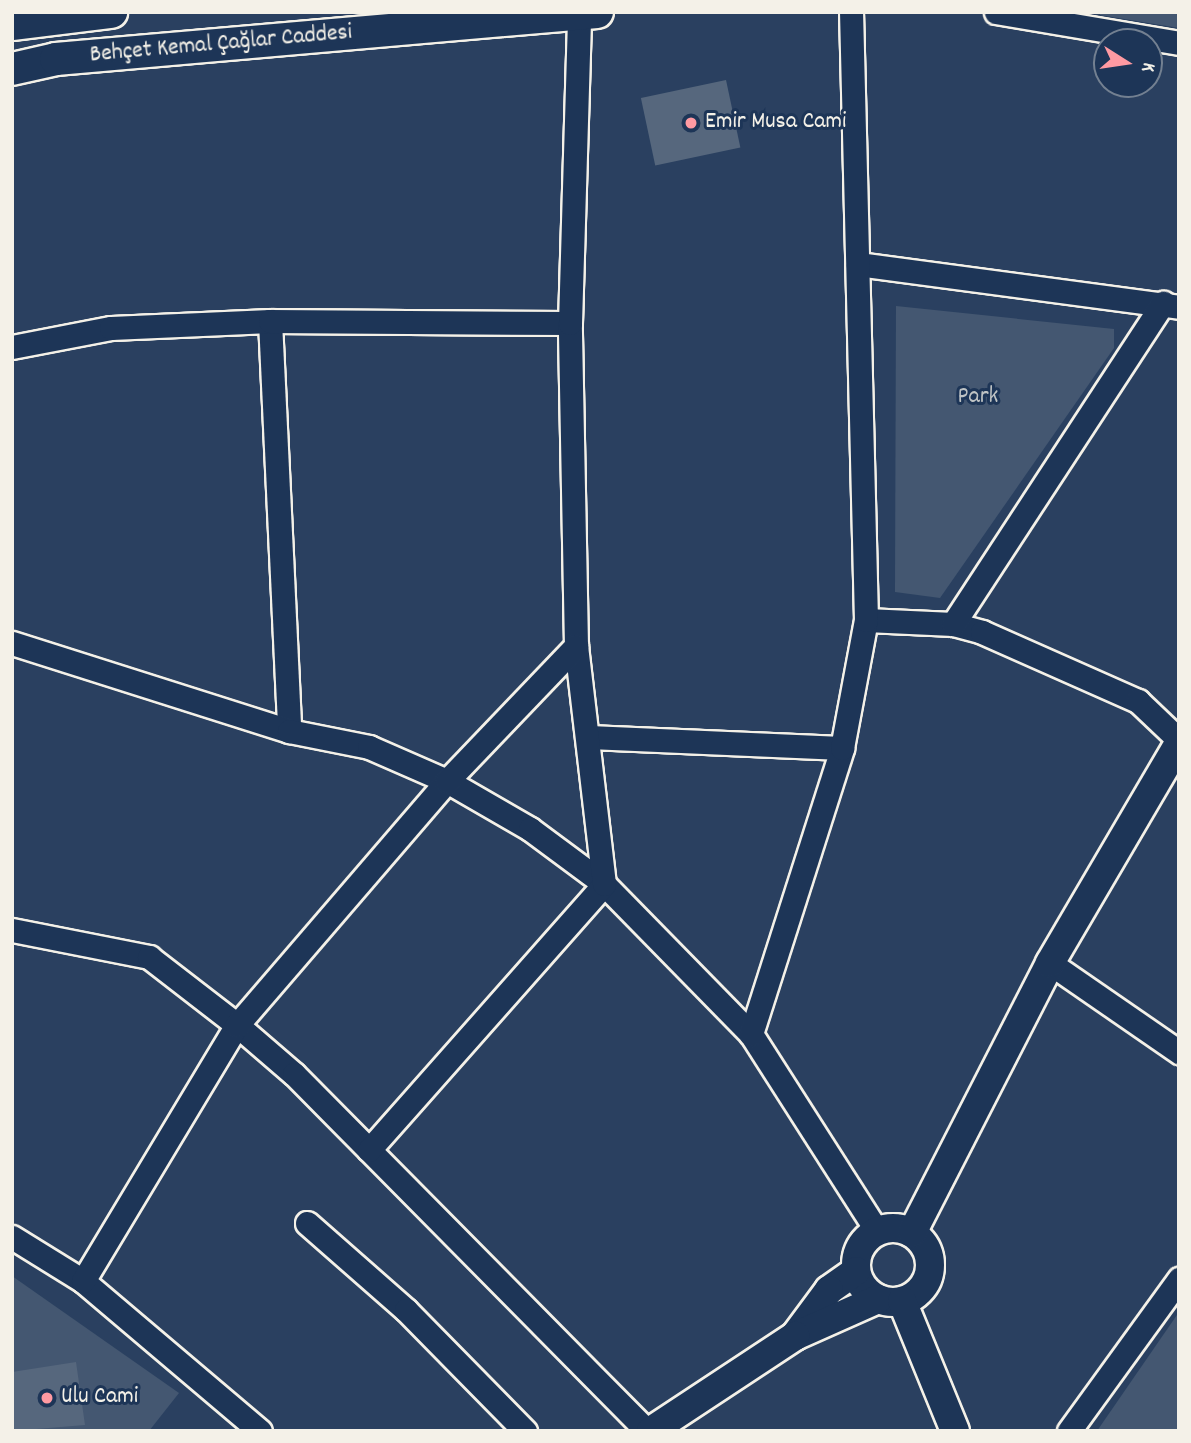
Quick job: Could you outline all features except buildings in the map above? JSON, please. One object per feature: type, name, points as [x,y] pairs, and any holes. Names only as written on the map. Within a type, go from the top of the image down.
[{"type":"main road","name":"Behçet Kemal Çağlar Caddesi","points":[[12,24],[111,12]]},
{"type":"main road","name":"Behçet Kemal Çağlar Caddesi","points":[[12,69],[56,59],[585,13]]},
{"type":"street","points":[[751,1034],[842,748],[866,620],[851,12]]},
{"type":"street","points":[[996,12],[1179,43]]},
{"type":"street","points":[[369,1150],[604,884],[589,737],[576,646],[570,323],[585,13]]},
{"type":"street","points":[[858,264],[1171,305],[953,624]]},
{"type":"street","points":[[12,347],[111,328],[270,321],[570,323]]},
{"type":"street","points":[[270,321],[289,731]]},
{"type":"street","points":[[866,620],[953,624],[982,632],[1138,701],[1179,741],[1050,963],[912,1233]]},
{"type":"street","points":[[12,643],[289,731],[369,747],[447,782],[530,829],[604,884],[751,1034],[877,1231]]},
{"type":"street","points":[[83,1281],[237,1025],[447,782],[576,646]]},
{"type":"street","points":[[589,737],[842,748]]},
{"type":"street","points":[[12,930],[149,957],[237,1025],[369,1150],[649,1431],[795,1336],[890,1300],[914,1296],[928,1276],[927,1251],[912,1233],[889,1228],[877,1231],[860,1247],[856,1270],[860,1282],[890,1300],[955,1431]]},
{"type":"street","points":[[1050,963],[1179,1052]]},
{"type":"street","points":[[307,1223],[406,1310],[525,1431]]},
{"type":"street","points":[[12,1237],[83,1281],[255,1429]]},
{"type":"street","points":[[795,1336],[829,1290],[856,1270]]},
{"type":"street","points":[[1069,1431],[1179,1279]]},
{"type":"green space","points":[[1100,12],[1179,12],[1179,28],[1100,15]]},
{"type":"green space","name":"Park","points":[[896,306],[1114,329],[1114,348],[940,598],[895,592]]},
{"type":"green space","points":[[12,1276],[179,1393],[149,1431],[12,1431]]},
{"type":"green space","points":[[1179,1312],[1179,1431],[1097,1431]]},
{"type":"place","name":"Emir Musa Cami","points":[[691,123]]},
{"type":"place","name":"Ulu Cami","points":[[47,1398]]}]
